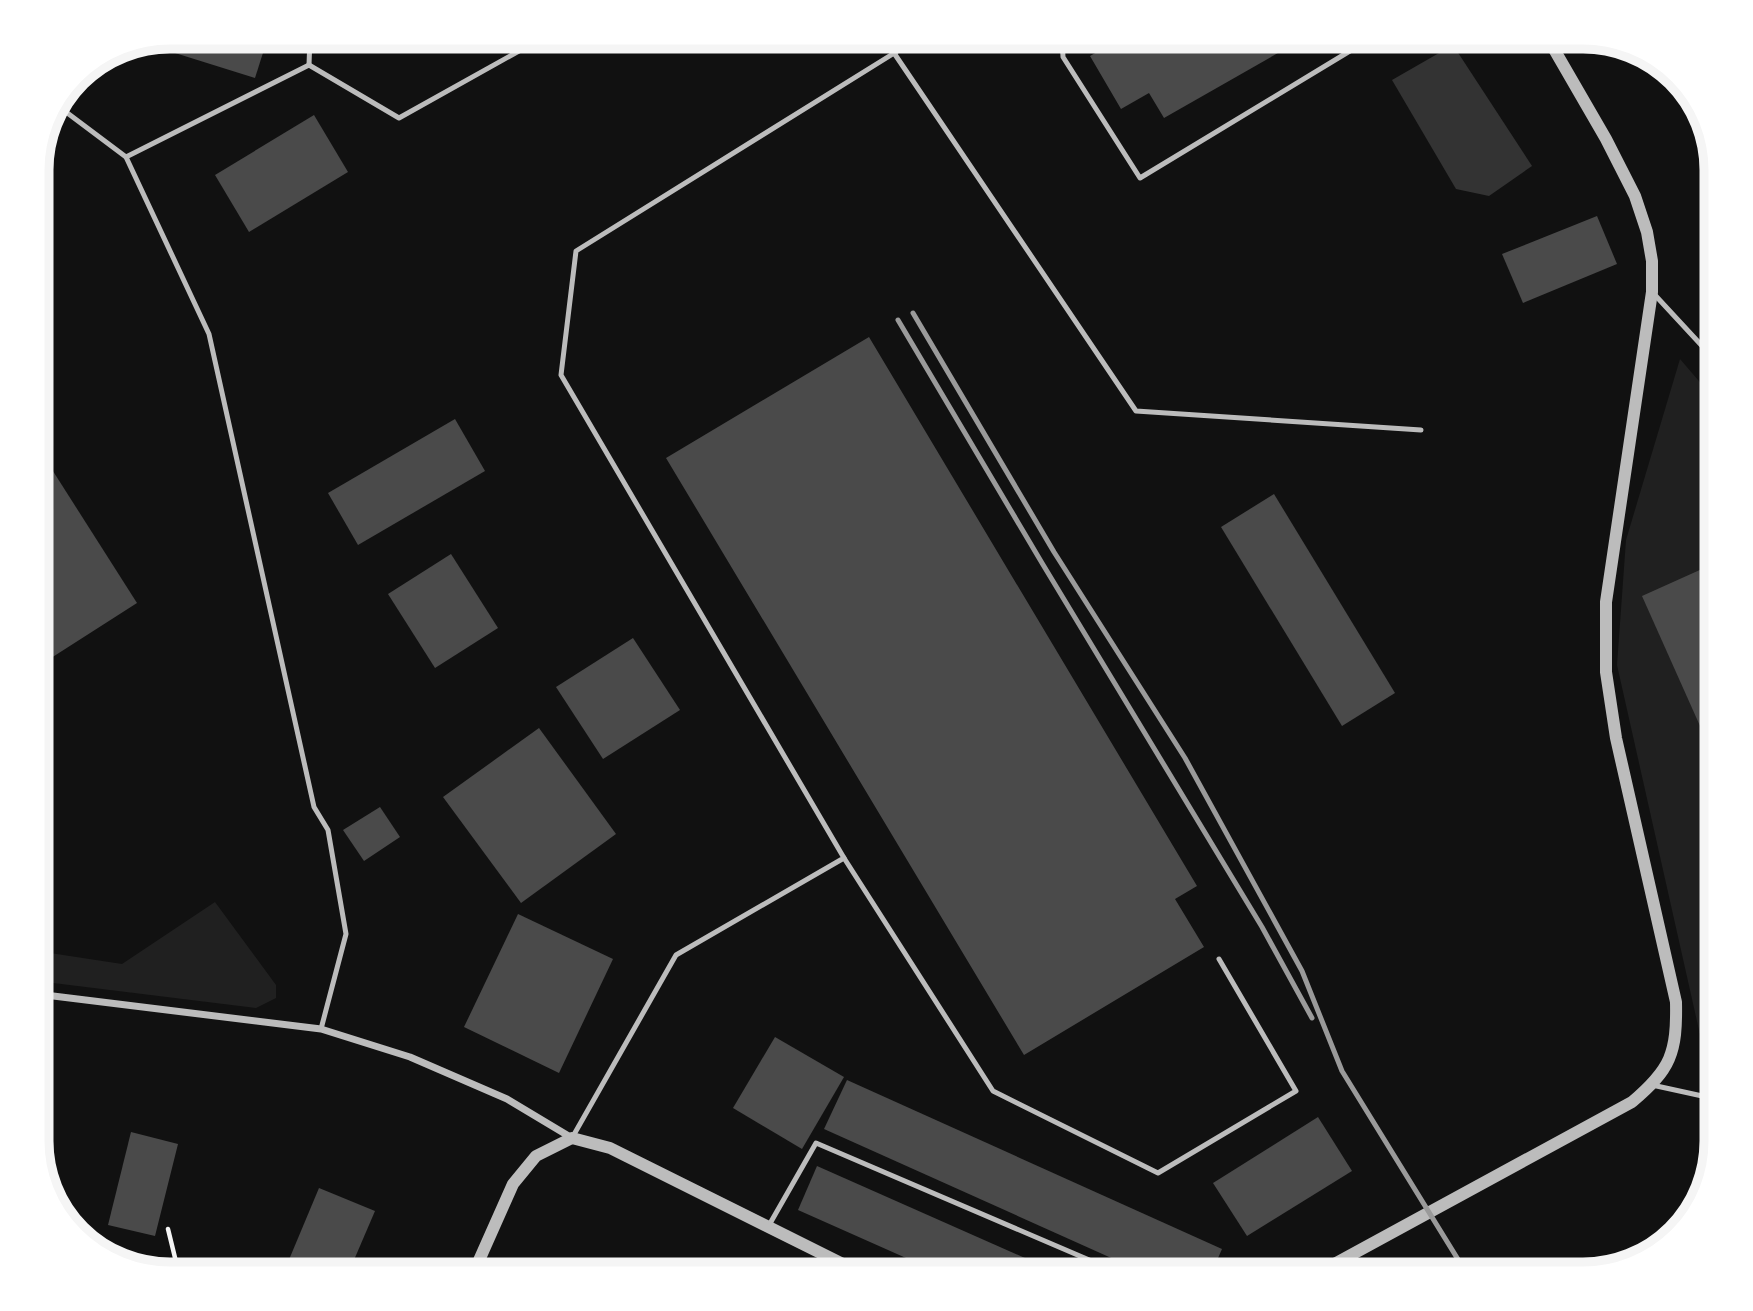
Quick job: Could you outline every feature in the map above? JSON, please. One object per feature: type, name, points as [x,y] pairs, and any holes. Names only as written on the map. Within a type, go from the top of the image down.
[{"type":"street","points":[[1339,1262],[1632,1102],[1652,1086],[1669,1063],[1676,1035],[1676,1002],[1616,738],[1606,672],[1606,602],[1652,292],[1652,261],[1647,232],[1635,196],[1606,139],[1554,49]]},
{"type":"street","points":[[49,995],[321,1029],[410,1057],[507,1100],[572,1138],[610,1148],[838,1262]]},
{"type":"street","points":[[477,1262],[513,1184],[536,1156],[572,1138]]},
{"type":"lane","points":[[309,65],[310,49]]},
{"type":"lane","points":[[309,65],[399,118],[523,49]]},
{"type":"lane","points":[[900,49],[576,251],[561,375],[844,858],[993,1091],[1158,1173],[1296,1091],[1219,959]]},
{"type":"lane","points":[[1063,49],[1063,57],[1140,178],[1353,49]]},
{"type":"lane","points":[[894,53],[1136,411],[1421,430]]},
{"type":"lane","points":[[126,157],[309,65]]},
{"type":"lane","points":[[64,112],[126,157],[209,334],[314,807],[328,830],[346,934],[321,1029]]},
{"type":"lane","points":[[1652,292],[1704,348]]},
{"type":"lane","points":[[572,1138],[676,956],[844,858]]},
{"type":"lane","points":[[1652,1086],[1704,1097]]},
{"type":"lane","points":[[768,1228],[816,1143],[1094,1262]]},
{"type":"path","points":[[167,1229],[176,1262]]},
{"type":"shaded area","points":[[1446,49],[1456,49],[1532,166],[1489,196],[1456,189],[1392,80]]},
{"type":"shaded area","points":[[1680,359],[1704,387],[1704,1064],[1701,1039],[1617,665],[1626,540]]},
{"type":"shaded area","points":[[215,902],[276,985],[276,998],[256,1008],[49,982],[49,953],[122,964]]},
{"type":"building","points":[[176,49],[264,49],[255,78],[175,53]]},
{"type":"building","points":[[1102,49],[1285,49],[1164,118],[1149,93],[1121,109],[1090,56]]},
{"type":"building","points":[[314,115],[348,172],[249,232],[215,175]]},
{"type":"building","points":[[1597,216],[1617,264],[1523,303],[1502,254]]},
{"type":"building","points":[[869,337],[1197,886],[1175,899],[1204,947],[1024,1055],[666,458]]},
{"type":"building","points":[[455,419],[485,471],[358,545],[328,493]]},
{"type":"building","points":[[49,465],[137,603],[49,659]]},
{"type":"building","points":[[1274,494],[1395,693],[1342,726],[1221,527]]},
{"type":"building","points":[[451,554],[498,628],[435,668],[388,594]]},
{"type":"building","points":[[1702,569],[1704,735],[1642,596]]},
{"type":"building","points":[[633,638],[680,710],[603,759],[556,687]]},
{"type":"building","points":[[539,728],[616,834],[521,903],[443,797]]},
{"type":"building","points":[[380,807],[400,837],[364,861],[343,830]]},
{"type":"building","points":[[518,914],[613,959],[559,1073],[464,1027]]},
{"type":"building","points":[[775,1037],[844,1077],[802,1149],[733,1108]]},
{"type":"building","points":[[847,1080],[1222,1249],[1216,1262],[1120,1262],[824,1129]]},
{"type":"building","points":[[1318,1117],[1352,1171],[1247,1236],[1213,1183]]},
{"type":"building","points":[[131,1132],[178,1144],[155,1236],[108,1225]]},
{"type":"building","points":[[817,1166],[1034,1262],[915,1262],[798,1210]]},
{"type":"building","points":[[319,1188],[375,1211],[353,1262],[288,1262]]},
{"type":"railway","points":[[913,313],[1054,552],[1185,758],[1302,971],[1342,1071],[1460,1262]]},
{"type":"railway","points":[[898,320],[1262,927],[1312,1018]]}]
